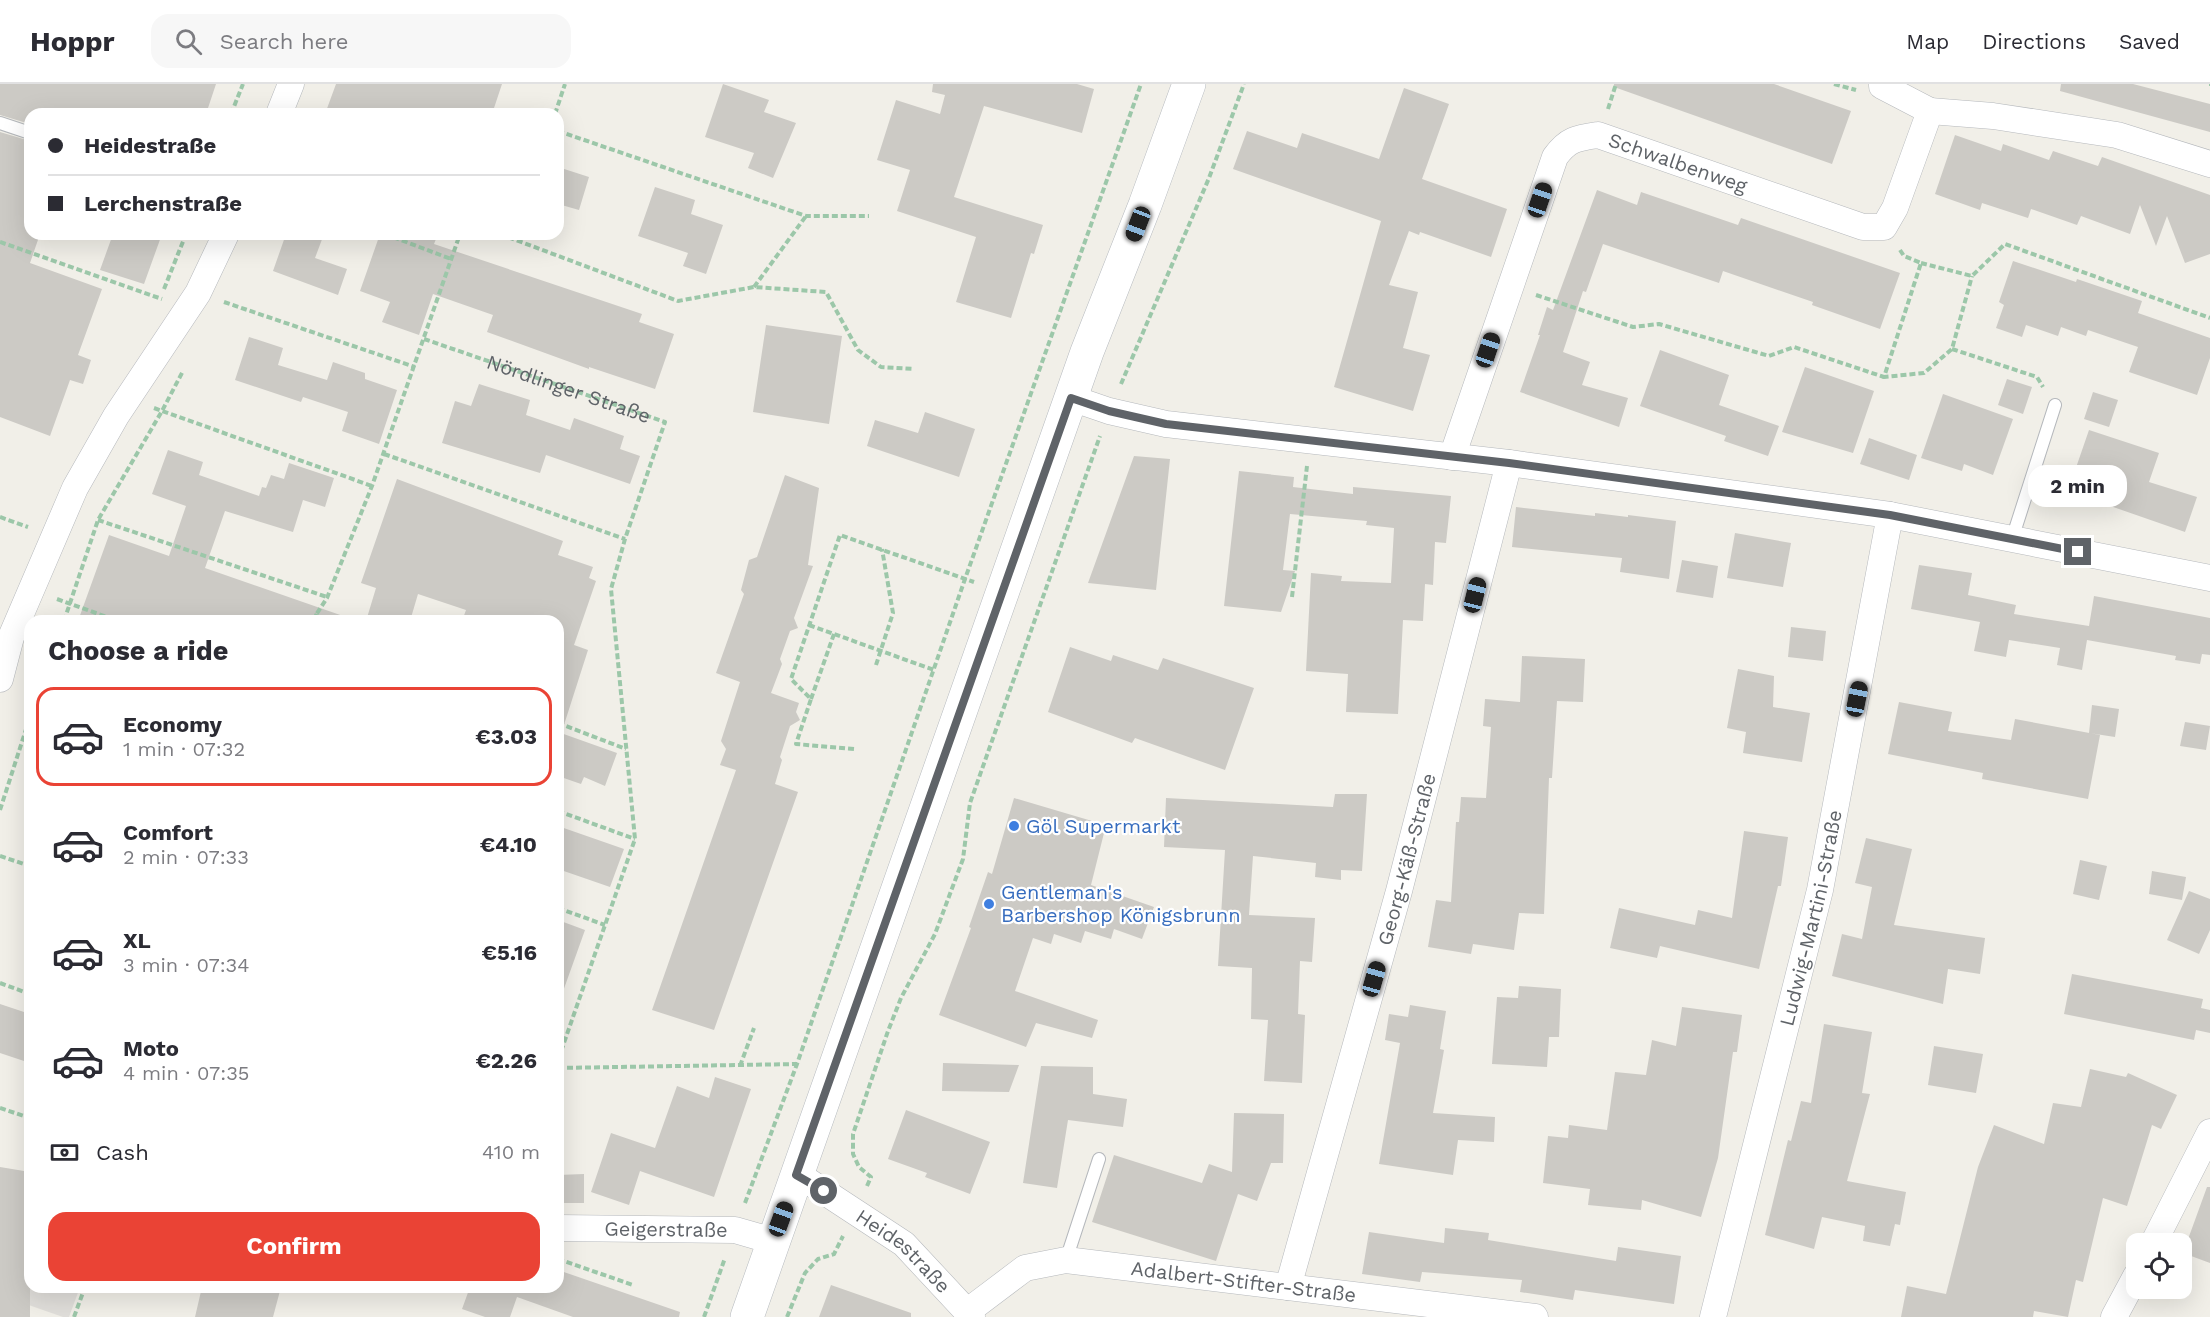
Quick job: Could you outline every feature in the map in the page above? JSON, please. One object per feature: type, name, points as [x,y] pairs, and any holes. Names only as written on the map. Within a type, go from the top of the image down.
[{"type":"street","points":[[281,108],[291,84]]},
{"type":"street","points":[[747,1317],[1071,398],[1146,205],[1189,84]]},
{"type":"street","points":[[1882,84],[1930,111],[1993,116],[2117,135],[2210,164]]},
{"type":"street","points":[[1884,227],[1895,208],[1930,111]]},
{"type":"street","name":"Schwalbenweg","points":[[1452,457],[1555,156],[1564,145],[1579,138],[1598,135],[1863,226],[1884,227]]},
{"type":"street","points":[[0,679],[11,638],[75,488],[128,398],[193,301],[223,240]]},
{"type":"street","points":[[1071,398],[1109,411],[1166,424],[1509,463],[1890,515],[2210,578]]},
{"type":"street","name":"Georg-Käß-Straße","points":[[1288,1287],[1399,891],[1509,463]]},
{"type":"street","name":"Ludwig-Martini-Straße","points":[[1713,1317],[1820,890],[1890,515]]},
{"type":"street","points":[[2159,1233],[2210,1132]]},
{"type":"street","name":"Heidestraße","points":[[796,1175],[856,1211],[904,1244],[970,1314]]},
{"type":"street","name":"Geigerstraße","points":[[564,1228],[735,1230],[773,1241]]},
{"type":"street","name":"Adalbert-Stifter-Straße","points":[[970,1314],[1025,1268],[1065,1260],[1535,1317]]},
{"type":"street","points":[[2114,1317],[2126,1295]]},
{"type":"lane","points":[[0,123],[24,131]]},
{"type":"lane","points":[[2012,539],[2055,405]]},
{"type":"lane","points":[[1065,1260],[1099,1159]]},
{"type":"path","points":[[233,108],[243,84]]},
{"type":"path","points":[[557,108],[565,84]]},
{"type":"path","points":[[704,1317],[797,1064],[965,579],[1141,84]]},
{"type":"path","points":[[787,1317],[805,1273],[818,1259],[834,1254],[870,1177],[859,1167],[853,1154],[853,1134],[888,1031],[935,934],[963,859],[970,803],[1109,411],[1209,178],[1244,84]]},
{"type":"path","points":[[564,133],[806,216],[869,216]]},
{"type":"path","points":[[754,287],[806,216]]},
{"type":"path","points":[[1884,227],[1904,256],[1921,263],[1972,276]]},
{"type":"path","points":[[401,240],[452,259]]},
{"type":"path","points":[[314,615],[327,598],[372,486],[458,240]]},
{"type":"path","points":[[516,240],[678,301],[754,287],[826,292],[858,350],[881,368],[914,369]]},
{"type":"path","points":[[0,242],[415,367]]},
{"type":"path","points":[[1510,286],[1633,327],[1659,324],[1769,356],[1794,346],[1884,378],[1924,373],[1952,349],[1972,276],[2004,244],[2210,318]]},
{"type":"path","points":[[1884,378],[1921,263]]},
{"type":"path","name":"Nördlinger Straße","points":[[424,339],[665,422],[625,539],[611,589],[635,838],[564,1043]]},
{"type":"path","points":[[1952,349],[2037,377],[2055,405]]},
{"type":"path","points":[[66,615],[98,520],[162,411],[188,361]]},
{"type":"path","points":[[128,398],[372,486]]},
{"type":"path","points":[[1292,597],[1310,440]]},
{"type":"path","points":[[384,454],[625,539]]},
{"type":"path","points":[[66,508],[327,598]]},
{"type":"path","points":[[811,699],[791,679],[840,535],[1003,591]]},
{"type":"path","points":[[876,665],[893,613],[882,549]]},
{"type":"path","points":[[31,589],[101,615]]},
{"type":"path","points":[[809,626],[934,670]]},
{"type":"path","points":[[834,634],[796,744],[854,749]]},
{"type":"path","points":[[564,725],[626,749]]},
{"type":"path","points":[[0,810],[24,736]]},
{"type":"path","points":[[564,813],[635,838]]},
{"type":"path","points":[[0,856],[24,864]]},
{"type":"path","points":[[564,910],[605,925]]},
{"type":"path","points":[[0,983],[24,992]]},
{"type":"path","points":[[740,1066],[754,1028]]},
{"type":"path","points":[[564,1068],[797,1064]]},
{"type":"path","points":[[0,1108],[24,1116]]},
{"type":"path","points":[[564,1261],[633,1285]]},
{"type":"path","points":[[74,1317],[82,1293]]},
{"type":"shaded area","points":[[24,1289],[24,1293],[78,1293],[69,1317],[63,1317],[0,1295]]},
{"type":"building","points":[[0,84],[216,84],[208,108],[24,108],[24,122],[0,115]]},
{"type":"building","points":[[336,84],[502,84],[494,108],[327,108]]},
{"type":"building","points":[[723,84],[769,100],[764,112],[796,123],[773,178],[748,168],[754,153],[705,137]]},
{"type":"building","points":[[933,84],[1077,84],[1094,89],[1082,133],[984,106],[954,197],[1043,225],[1034,254],[1031,253],[1011,318],[956,302],[976,237],[897,211],[910,170],[877,160],[896,100],[940,114],[945,95],[932,92]]},
{"type":"building","points":[[1614,84],[1774,84],[1851,111],[1832,164],[1614,87]]},
{"type":"building","points":[[2061,84],[2133,84],[2210,104],[2210,132],[2060,91]]},
{"type":"building","points":[[1404,88],[1449,104],[1422,179],[1507,209],[1491,257],[1420,232],[1419,235],[1409,231],[1389,285],[1418,292],[1403,348],[1430,355],[1413,411],[1334,387],[1381,221],[1233,169],[1247,131],[1297,148],[1302,133],[1379,159]]},
{"type":"building","points":[[0,132],[24,139],[24,240],[38,240],[30,263],[102,289],[78,355],[91,360],[83,384],[70,380],[50,436],[0,417]]},
{"type":"building","points":[[1955,135],[2001,151],[2003,144],[2049,160],[2053,151],[2098,166],[2102,157],[2210,195],[2210,254],[2185,263],[2167,216],[2156,246],[2140,205],[2130,234],[2081,216],[2077,225],[2031,209],[2028,218],[1982,203],[1980,210],[1935,194]]},
{"type":"building","points":[[564,169],[589,177],[579,210],[564,206]]},
{"type":"building","points":[[655,187],[695,200],[691,214],[723,225],[706,274],[683,266],[688,253],[638,236]]},
{"type":"building","points":[[1597,190],[1637,205],[1641,192],[1738,225],[1741,218],[1900,273],[1880,329],[1812,305],[1813,302],[1723,271],[1719,283],[1603,244],[1586,292],[1583,291],[1563,352],[1590,362],[1582,385],[1628,398],[1619,427],[1520,392],[1540,335],[1538,335],[1547,307],[1553,310]]},
{"type":"building","points":[[111,240],[160,240],[144,284],[100,270]]},
{"type":"building","points":[[284,240],[322,240],[315,258],[347,269],[338,295],[273,271]]},
{"type":"building","points":[[378,240],[436,240],[434,244],[642,314],[639,322],[674,334],[655,389],[589,367],[589,369],[487,332],[493,315],[433,294],[419,335],[382,322],[390,302],[360,291]]},
{"type":"building","points":[[2013,261],[2142,301],[2138,313],[2210,338],[2210,358],[2197,395],[2129,372],[2138,347],[2088,330],[2086,336],[2061,327],[2058,336],[2026,325],[2022,337],[1996,328],[2004,305],[1999,302]]},
{"type":"building","points":[[766,325],[842,336],[829,424],[753,412]]},
{"type":"building","points":[[249,337],[283,348],[278,365],[327,380],[333,362],[365,373],[365,379],[397,390],[379,444],[342,431],[348,412],[303,397],[301,402],[235,380]]},
{"type":"building","points":[[1660,350],[1729,375],[1719,405],[1779,426],[1768,456],[1724,441],[1726,436],[1640,406]]},
{"type":"building","points":[[1805,367],[1874,391],[1853,453],[1782,432]]},
{"type":"building","points":[[2007,379],[2032,387],[2023,414],[1998,405]]},
{"type":"building","points":[[479,384],[530,400],[526,415],[570,430],[574,418],[624,436],[620,449],[640,456],[630,484],[546,455],[540,473],[442,443],[455,401],[471,406]]},
{"type":"building","points":[[2093,392],[2118,400],[2109,427],[2084,419]]},
{"type":"building","points":[[1943,394],[2013,419],[1993,475],[1964,464],[1962,471],[1921,458]]},
{"type":"building","points":[[925,412],[975,429],[959,477],[867,446],[875,420],[918,433]]},
{"type":"building","points":[[2089,430],[2159,453],[2149,482],[2197,497],[2185,532],[2096,501],[2099,494],[2070,485]]},
{"type":"building","points":[[1869,438],[1917,455],[1909,480],[1860,464]]},
{"type":"building","points":[[168,450],[203,462],[199,475],[259,496],[262,487],[266,488],[271,475],[284,479],[289,463],[334,478],[325,507],[303,500],[293,532],[225,511],[205,568],[340,615],[80,615],[109,535],[169,556],[186,506],[152,494]]},
{"type":"building","points":[[1134,456],[1170,459],[1156,590],[1088,583]]},
{"type":"building","points":[[1239,471],[1294,477],[1293,487],[1353,494],[1353,487],[1451,496],[1446,543],[1435,542],[1433,585],[1425,584],[1423,621],[1403,620],[1398,714],[1346,712],[1348,674],[1306,671],[1311,573],[1342,576],[1341,581],[1391,583],[1394,528],[1366,525],[1367,521],[1290,514],[1283,570],[1295,571],[1281,612],[1224,606]]},
{"type":"building","points":[[785,475],[819,488],[808,565],[813,566],[794,618],[798,628],[790,631],[780,659],[782,664],[771,693],[799,703],[796,712],[800,720],[790,726],[780,757],[782,760],[775,784],[798,792],[714,1030],[652,1010],[736,770],[720,765],[726,749],[721,741],[740,682],[716,673],[744,594],[741,590],[749,560],[757,557]]},
{"type":"building","points":[[397,479],[563,541],[558,555],[593,567],[589,578],[596,581],[574,645],[588,650],[564,725],[564,615],[464,615],[466,610],[418,594],[412,615],[368,615],[376,588],[361,583]]},
{"type":"building","points":[[1516,507],[1595,516],[1595,513],[1628,517],[1628,515],[1676,521],[1669,579],[1620,572],[1622,558],[1512,547]]},
{"type":"building","points":[[1735,533],[1791,543],[1783,587],[1727,578]]},
{"type":"building","points":[[1682,560],[1718,566],[1713,598],[1676,592]]},
{"type":"building","points":[[1919,565],[1972,573],[1968,595],[2016,605],[2014,614],[2089,626],[2094,596],[2210,618],[2210,655],[2202,654],[2200,664],[2175,660],[2176,656],[2087,640],[2082,670],[2057,665],[2060,648],[2009,640],[2006,657],[1974,651],[1980,622],[1911,609]]},
{"type":"building","points":[[1791,627],[1826,631],[1823,661],[1788,657]]},
{"type":"building","points":[[1070,647],[1111,661],[1113,655],[1158,670],[1163,658],[1254,688],[1225,770],[1135,738],[1132,743],[1048,712]]},
{"type":"building","points":[[1522,656],[1585,659],[1583,702],[1557,701],[1552,778],[1549,778],[1544,914],[1519,913],[1514,950],[1473,944],[1471,954],[1428,947],[1436,900],[1451,902],[1456,822],[1459,822],[1461,797],[1486,798],[1491,727],[1483,726],[1485,699],[1520,702]]},
{"type":"building","points":[[1738,669],[1774,676],[1773,707],[1810,713],[1802,762],[1743,753],[1746,732],[1727,728]]},
{"type":"building","points":[[1899,702],[1952,712],[1948,731],[2011,740],[2015,719],[2100,735],[2088,799],[1982,779],[1983,773],[1888,754]]},
{"type":"building","points":[[2092,705],[2119,709],[2115,737],[2089,733]]},
{"type":"building","points":[[2185,722],[2210,726],[2206,750],[2180,746]]},
{"type":"building","points":[[564,734],[617,753],[605,786],[584,777],[581,784],[564,778]]},
{"type":"building","points":[[1335,794],[1367,794],[1362,871],[1341,870],[1341,880],[1315,877],[1316,863],[1253,856],[1249,915],[1315,918],[1312,962],[1300,961],[1298,1014],[1305,1015],[1302,1083],[1264,1081],[1268,1020],[1251,1019],[1252,968],[1218,966],[1225,850],[1164,847],[1166,798],[1333,807]]},
{"type":"building","points":[[1014,798],[1092,821],[1089,829],[1104,833],[1091,885],[1154,907],[1142,939],[1114,929],[1111,939],[1085,931],[1081,943],[1054,934],[1051,944],[1033,938],[1015,991],[1098,1020],[1092,1038],[1036,1023],[1026,1047],[939,1015],[971,928],[969,927],[988,872],[992,874]]},
{"type":"building","points":[[564,828],[624,849],[610,887],[564,871]]},
{"type":"building","points":[[1744,831],[1788,837],[1781,886],[1778,886],[1759,969],[1660,946],[1657,958],[1610,948],[1619,908],[1695,925],[1698,910],[1732,918]]},
{"type":"building","points":[[1866,838],[1912,849],[1894,925],[1985,938],[1980,974],[1948,969],[1943,1004],[1832,976],[1842,934],[1862,939],[1872,887],[1855,883]]},
{"type":"building","points":[[2080,860],[2107,866],[2099,900],[2073,894]]},
{"type":"building","points":[[2152,871],[2186,877],[2182,900],[2149,894]]},
{"type":"building","points":[[2189,891],[2210,899],[2210,930],[2199,954],[2167,940]]},
{"type":"building","points":[[564,922],[585,930],[564,989]]},
{"type":"building","points":[[2072,974],[2203,999],[2201,1008],[2210,1010],[2210,1033],[2196,1030],[2194,1040],[2064,1014]]},
{"type":"building","points":[[1519,986],[1561,989],[1559,1037],[1549,1037],[1547,1067],[1492,1064],[1497,997],[1518,998]]},
{"type":"building","points":[[0,1004],[24,1012],[24,1061],[0,1053]]},
{"type":"building","points":[[1410,1005],[1446,1011],[1440,1049],[1444,1050],[1433,1113],[1495,1117],[1494,1142],[1458,1140],[1453,1175],[1379,1164],[1400,1043],[1385,1040],[1389,1014],[1408,1017]]},
{"type":"building","points":[[1682,1007],[1742,1015],[1737,1052],[1733,1052],[1718,1158],[1701,1217],[1642,1200],[1641,1210],[1588,1205],[1590,1189],[1543,1183],[1548,1136],[1568,1138],[1569,1125],[1607,1130],[1615,1072],[1646,1075],[1652,1040],[1676,1046]]},
{"type":"building","points":[[1824,1024],[1872,1032],[1862,1093],[1870,1094],[1847,1181],[1906,1192],[1900,1225],[1895,1224],[1890,1246],[1863,1241],[1865,1226],[1822,1217],[1814,1249],[1765,1235],[1788,1140],[1791,1141],[1801,1101],[1811,1103]]},
{"type":"building","points":[[1934,1046],[1983,1054],[1976,1093],[1928,1085]]},
{"type":"building","points":[[943,1063],[1019,1065],[1009,1092],[942,1091]]},
{"type":"building","points":[[1041,1066],[1093,1067],[1093,1094],[1127,1099],[1123,1127],[1068,1120],[1057,1188],[1023,1183]]},
{"type":"building","points":[[2090,1069],[2126,1077],[2128,1073],[2177,1095],[2161,1129],[2152,1125],[2127,1206],[2103,1198],[2083,1282],[2076,1280],[2068,1317],[2034,1311],[2033,1317],[1901,1317],[1907,1286],[1946,1294],[1978,1167],[1994,1125],[2044,1144],[2053,1103],[2081,1107]]},
{"type":"building","points":[[715,1077],[751,1089],[714,1197],[640,1171],[629,1205],[591,1192],[611,1133],[655,1148],[677,1086],[709,1098]]},
{"type":"building","points":[[906,1110],[990,1142],[970,1194],[925,1177],[927,1173],[888,1159]]},
{"type":"building","points":[[1234,1113],[1284,1114],[1283,1163],[1271,1163],[1257,1201],[1238,1194],[1216,1261],[1092,1222],[1114,1155],[1202,1183],[1209,1164],[1232,1172]]},
{"type":"building","points":[[0,1167],[24,1171],[24,1293],[30,1293],[30,1317],[0,1317]]},
{"type":"building","points":[[584,1174],[584,1203],[564,1203],[564,1175]]},
{"type":"building","points":[[2207,1187],[2210,1187],[2210,1263],[2192,1256],[2190,1233]]},
{"type":"building","points":[[1445,1228],[1489,1233],[1488,1240],[1616,1261],[1618,1247],[1681,1256],[1674,1304],[1575,1290],[1573,1300],[1520,1292],[1522,1280],[1422,1272],[1420,1282],[1362,1274],[1369,1232],[1444,1243]]},
{"type":"building","points":[[564,1272],[680,1312],[679,1317],[573,1317],[517,1297],[510,1317],[485,1317],[462,1309],[468,1293],[564,1293]]},
{"type":"building","points":[[831,1285],[911,1313],[911,1317],[819,1317]]},
{"type":"building","points":[[201,1293],[279,1293],[273,1317],[195,1317]]},
{"type":"place","name":"Göl Supermarkt","points":[[1014,826]]},
{"type":"place","name":"Gentleman's Barbershop Königsbrunn","points":[[989,904]]},
{"type":"route","points":[[824,1191],[796,1175],[1071,398],[1109,411],[1166,424],[1509,463],[1890,515],[2078,552]]}]
